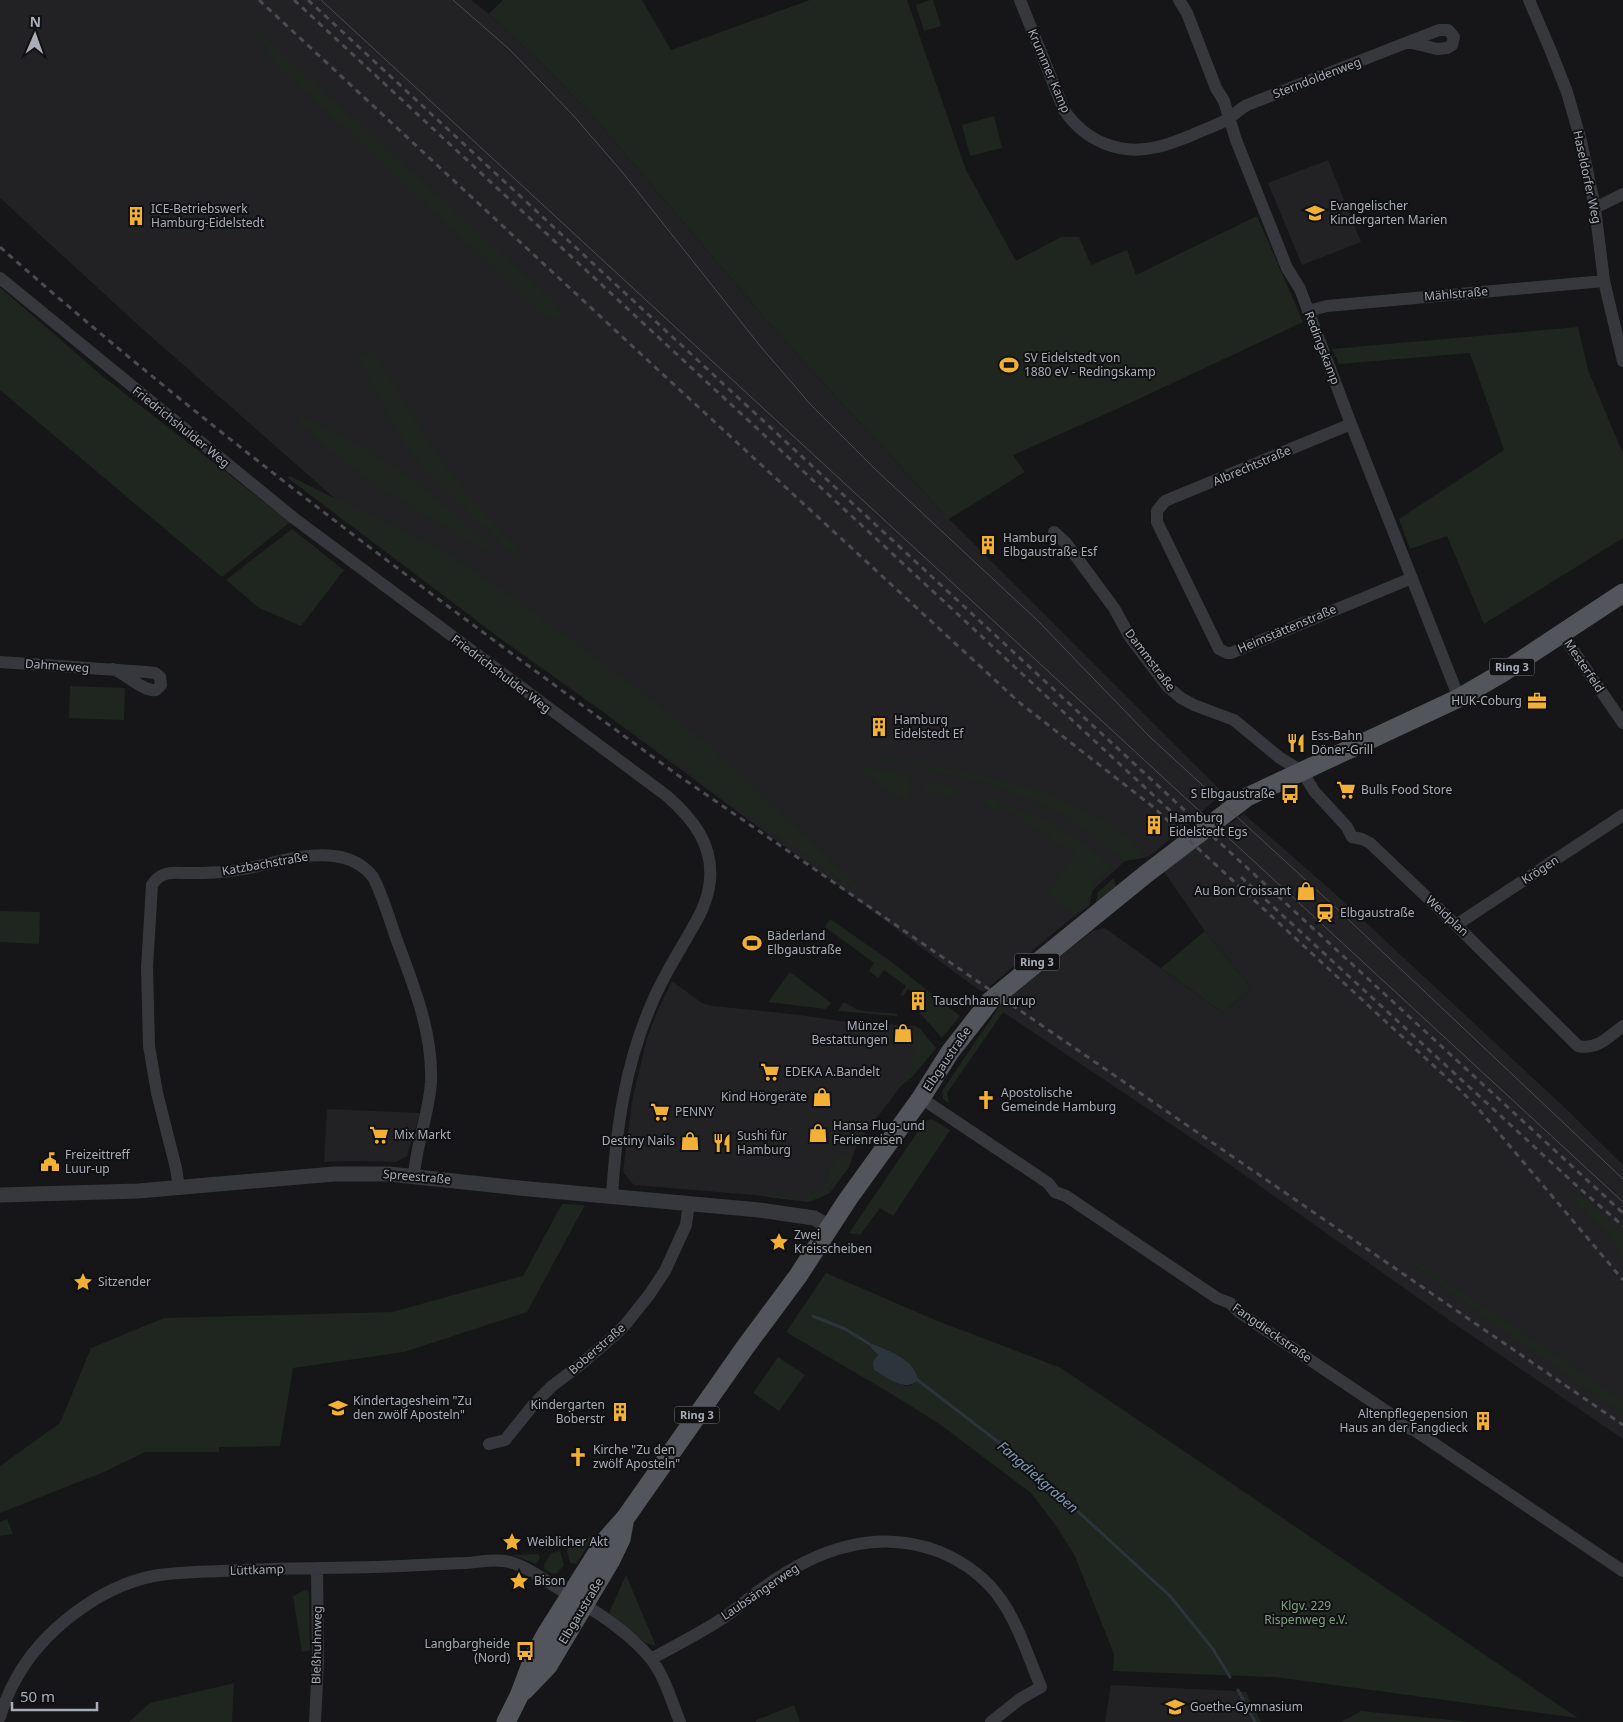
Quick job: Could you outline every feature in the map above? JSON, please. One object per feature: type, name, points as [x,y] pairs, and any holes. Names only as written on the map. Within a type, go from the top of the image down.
[{"type":"main road","name":"Elbgaustraße","points":[[506,1722],[519,1696],[534,1656],[616,1550],[626,1517],[746,1346],[798,1276],[830,1227],[921,1098],[950,1052],[990,1001],[1108,904],[1233,806],[1252,794],[1459,698],[1502,673],[1623,593]]},
{"type":"street","name":"Krummer Kamp","points":[[1020,0],[1064,110],[1079,128],[1097,141],[1119,148],[1156,148],[1229,118]]},
{"type":"street","name":"Redingskamp","points":[[1179,0],[1187,13],[1216,88],[1224,101],[1236,140],[1287,268],[1300,289],[1459,698]]},
{"type":"street","name":"Haseldorfer Weg","points":[[1529,0],[1550,48],[1581,141],[1595,208],[1604,281],[1623,361]]},
{"type":"street","name":"Sterndoldenweg","points":[[1229,118],[1247,105],[1408,42]]},
{"type":"street","points":[[1595,208],[1623,194]]},
{"type":"street","name":"Friedrichshulder Weg","points":[[0,278],[296,519],[667,796],[691,819],[698,829],[709,861],[708,897],[658,989],[638,1038],[622,1102],[612,1196]]},
{"type":"street","name":"Mählstraße","points":[[1308,311],[1327,306],[1604,281]]},
{"type":"street","name":"Albrechtstraße","points":[[1157,511],[1165,501],[1351,424]]},
{"type":"street","name":"Heimstättenstraße","points":[[1157,511],[1157,522],[1220,649],[1227,653],[1231,653],[1412,578]]},
{"type":"street","name":"Dammstraße","points":[[1054,532],[1072,550],[1114,608],[1130,637],[1168,687],[1181,698],[1194,705],[1234,720],[1280,758],[1302,771]]},
{"type":"street","name":"Mesterfeld","points":[[1562,634],[1623,723]]},
{"type":"street","name":"Dahmeweg","points":[[0,662],[113,669]]},
{"type":"street","name":"Weidplan","points":[[1302,771],[1314,791],[1347,827],[1352,837],[1370,843],[1578,1046],[1589,1048],[1601,1043],[1623,1026]]},
{"type":"street","name":"Krögen","points":[[1456,925],[1623,815]]},
{"type":"street","name":"Katzbachstraße","points":[[179,1188],[148,1046],[146,968],[152,885],[155,880],[164,874],[228,872],[302,857],[323,855],[353,861],[367,870],[372,878],[414,986],[424,1020],[430,1050],[431,1082],[426,1119],[416,1154],[414,1176]]},
{"type":"street","name":"Fangdieckstraße","points":[[921,1098],[1048,1183],[1055,1192],[1066,1196],[1217,1298],[1230,1303],[1239,1312],[1394,1417],[1403,1426],[1414,1430],[1623,1571]]},
{"type":"street","name":"Spreestraße","points":[[0,1194],[179,1188],[350,1173],[414,1176],[802,1215],[814,1218],[830,1227]]},
{"type":"street","name":"Boberstraße","points":[[489,1444],[505,1440],[534,1404],[552,1386],[580,1365],[625,1325],[649,1295],[668,1263],[686,1225],[689,1203]]},
{"type":"street","name":"Laubsängerweg","points":[[651,1660],[712,1625],[764,1587],[808,1560],[854,1544],[895,1541],[922,1546],[961,1561],[994,1591],[1002,1601],[1041,1687],[1020,1699],[991,1722]]},
{"type":"street","name":"Lüttkamp","points":[[0,1717],[16,1678],[35,1651],[60,1625],[80,1609],[117,1588],[154,1576],[506,1561],[526,1569],[577,1600],[629,1638],[651,1660],[663,1678],[680,1722]]},
{"type":"street","name":"Bleßhuhnweg","points":[[315,1722],[318,1662],[316,1568]]},
{"type":"shaded area","points":[[0,0],[471,0],[489,14],[546,68],[597,121],[779,335],[949,519],[1223,793],[1149,857],[1125,861],[1093,890],[1089,906],[1068,921],[983,992],[972,985],[565,684],[358,519],[138,325],[0,198]]},
{"type":"shaded area","name":"Evangelischer Kindergarten Marien","points":[[1328,160],[1361,242],[1302,265],[1268,183]]},
{"type":"shaded area","points":[[1244,814],[1332,891],[1563,1106],[1623,1165],[1623,1439],[1452,1322],[1202,1145],[1003,1012],[1001,1004],[1092,931],[1105,928],[1223,1013],[1251,988],[1205,931],[1164,872],[1193,848]]},
{"type":"shaded area","points":[[672,981],[702,1003],[713,1006],[847,1022],[914,1026],[920,1029],[936,1048],[912,1077],[902,1085],[858,1142],[849,1167],[830,1193],[809,1202],[754,1195],[634,1185],[623,1172],[632,1101],[647,1038]]},
{"type":"shaded area","points":[[327,1109],[420,1113],[407,1156],[396,1162],[324,1162]]},
{"type":"shaded area","points":[[865,1341],[897,1355],[911,1365],[918,1380],[913,1384],[901,1384],[890,1380],[874,1370],[873,1362],[878,1355]]},
{"type":"shaded area","name":"Goethe-Gymnasium","points":[[1111,1685],[1235,1691],[1252,1722],[1105,1722]]},
{"type":"green space","points":[[503,0],[642,0],[671,50],[810,0],[907,0],[966,170],[1016,261],[1061,237],[1079,237],[1091,265],[1127,250],[1136,275],[1257,216],[1303,322],[1130,403],[1013,455],[1025,472],[949,519],[779,335],[597,121],[546,68],[489,14]]},
{"type":"green space","points":[[933,0],[941,26],[924,31],[916,5]]},
{"type":"green space","points":[[256,30],[551,299],[561,311],[560,318],[547,318],[275,63]]},
{"type":"green space","points":[[994,116],[1002,148],[970,156],[962,125]]},
{"type":"green space","points":[[0,287],[101,375],[290,522],[222,577],[0,390]]},
{"type":"green space","points":[[1578,327],[1588,370],[1623,454],[1623,538],[1484,624],[1447,536],[1410,549],[1399,519],[1504,450],[1470,353],[1339,364],[1332,349]]},
{"type":"green space","points":[[373,351],[438,457],[526,559],[523,560],[506,548],[430,475],[403,441],[357,357]]},
{"type":"green space","points":[[301,415],[367,450],[405,474],[439,501],[493,549],[490,553],[380,488],[339,458],[297,420]]},
{"type":"green space","points":[[290,476],[403,530],[450,555],[510,595],[655,702],[709,746],[857,885],[854,889],[811,860],[501,639],[288,478]]},
{"type":"green space","points":[[292,529],[344,570],[301,626],[259,608],[226,580]]},
{"type":"green space","points":[[70,686],[125,688],[124,720],[69,718]]},
{"type":"green space","points":[[875,756],[999,780],[1059,799],[1088,812],[1115,829],[1144,855],[1124,861],[1097,837],[1068,818],[1008,790],[976,780],[874,758]]},
{"type":"green space","points":[[861,766],[909,777],[912,784],[906,802],[859,771],[858,769]]},
{"type":"green space","points":[[931,781],[955,787],[957,792],[947,798],[938,791],[930,796],[925,791],[924,786]]},
{"type":"green space","points":[[987,797],[1021,810],[1054,826],[1084,845],[1112,868],[1094,883],[1088,905],[1075,914],[1047,895],[1075,854],[999,805],[997,813],[983,802]]},
{"type":"green space","points":[[1114,878],[1116,889],[1095,905],[1098,892]]},
{"type":"green space","points":[[0,911],[40,912],[39,944],[0,942]]},
{"type":"green space","points":[[830,919],[889,960],[960,1016],[942,1038],[918,1011],[925,1004],[915,993],[908,989],[903,996],[900,995],[906,986],[884,970],[878,978],[869,971],[874,963],[825,927]]},
{"type":"green space","points":[[1205,931],[1251,988],[1223,1013],[1161,968]]},
{"type":"green space","points":[[790,972],[831,1003],[826,1009],[768,1002]]},
{"type":"green space","points":[[844,1002],[858,1010],[897,1014],[897,1016],[838,1011]]},
{"type":"green space","points":[[1001,1004],[1003,1012],[947,1093],[949,1103],[943,1099],[942,1091]]},
{"type":"green space","points":[[915,1026],[920,1029],[936,1048],[912,1077],[902,1085],[899,1084],[912,1068]]},
{"type":"green space","points":[[932,1119],[950,1130],[893,1216],[880,1208],[860,1235],[849,1233],[925,1121]]},
{"type":"green space","points":[[831,1154],[846,1156],[850,1160],[848,1168],[840,1178],[837,1176],[827,1190],[830,1193],[809,1202],[767,1197],[767,1194],[807,1200],[808,1192],[820,1193],[829,1175],[830,1165],[834,1165],[835,1157],[831,1156]]},
{"type":"green space","points":[[1579,1193],[1623,1232],[1623,1256],[1613,1239],[1572,1199]]},
{"type":"green space","points":[[562,1204],[585,1205],[527,1312],[404,1352],[293,1368],[280,1446],[219,1447],[219,1452],[145,1452],[104,1472],[0,1513],[0,1466],[60,1423],[91,1348],[164,1318],[392,1312],[523,1276]]},
{"type":"green space","points":[[1418,1262],[1623,1401],[1623,1413],[1513,1337],[1415,1265]]},
{"type":"green space","name":"Klgv. 229 Rispenweg e.V.","points":[[826,1273],[935,1320],[1061,1368],[1578,1718],[1275,1677],[1113,1671],[1114,1654],[1074,1554],[1054,1523],[1031,1493],[941,1425],[786,1332]],"holes":[[[867,1342],[892,1352],[911,1366],[912,1385],[906,1386],[895,1382],[878,1355]]]},
{"type":"green space","points":[[778,1357],[805,1375],[779,1411],[753,1393]]},
{"type":"green space","points":[[7,1519],[13,1534],[0,1536],[0,1522]]},
{"type":"green space","points":[[594,1535],[576,1564],[570,1563],[568,1548]]},
{"type":"green space","points":[[560,1551],[564,1565],[557,1573],[553,1574],[545,1569],[544,1565],[551,1553]]},
{"type":"green space","points":[[538,1554],[540,1558],[536,1564],[513,1555]]},
{"type":"green space","points":[[626,1575],[656,1646],[646,1643],[609,1613]]},
{"type":"green space","points":[[307,1589],[309,1594],[310,1650],[302,1652],[293,1596]]},
{"type":"green space","points":[[234,1683],[232,1722],[129,1722],[150,1703]]},
{"type":"green space","points":[[1235,1691],[1246,1692],[1261,1722],[1252,1722]]},
{"type":"green space","points":[[794,1705],[800,1722],[756,1722],[756,1720]]},
{"type":"green space","points":[[1361,1711],[1470,1722],[1341,1722]]},
{"type":"waterway","name":"Fangdiekgraben","points":[[813,1316],[845,1329],[868,1343]]},
{"type":"waterway","name":"Fangdiekgraben","points":[[915,1378],[1023,1461],[1170,1596],[1213,1649],[1230,1677]]},
{"type":"waterway","name":"Fangdiekgraben","points":[[1238,1690],[1255,1722]]},
{"type":"tram line","points":[[321,0],[1623,1202]]},
{"type":"tram line","points":[[453,0],[509,49],[572,114],[623,173],[761,347],[811,405],[875,469],[1037,620],[1150,737],[1334,906],[1623,1179]]},
{"type":"railway","points":[[259,0],[1020,703],[1152,806],[1460,1090],[1476,1106],[1623,1280]]},
{"type":"railway","points":[[294,0],[1192,831]]},
{"type":"railway","points":[[308,0],[1623,1213]]},
{"type":"railway","points":[[0,247],[164,386],[248,453],[505,649],[679,776],[1623,1425]]},
{"type":"railway","points":[[1241,877],[1578,1187],[1623,1226]]},
{"type":"place","name":"Evangelischer Kindergarten Marien","points":[[1315,213]]},
{"type":"place","name":"ICE-Betriebswerk Hamburg-Eidelstedt","points":[[136,216]]},
{"type":"place","name":"SV Eidelstedt von 1880 eV - Redingskamp","points":[[1009,365]]},
{"type":"place","name":"Hamburg Elbgaustraße Esf","points":[[988,545]]},
{"type":"place","name":"HUK-Coburg","points":[[1537,701]]},
{"type":"place","name":"Hamburg Eidelstedt Ef","points":[[879,727]]},
{"type":"place","name":"Ess-Bahn Döner-Grill","points":[[1296,743]]},
{"type":"place","name":"Bulls Food Store","points":[[1346,790]]},
{"type":"place","name":"S Elbgaustraße","points":[[1290,794]]},
{"type":"place","name":"Hamburg Eidelstedt Egs","points":[[1154,825]]},
{"type":"place","name":"Au Bon Croissant","points":[[1306,891]]},
{"type":"place","name":"Elbgaustraße","points":[[1325,913]]},
{"type":"place","name":"Bäderland Elbgaustraße","points":[[752,943]]},
{"type":"place","name":"Tauschhaus Lurup","points":[[918,1001]]},
{"type":"place","name":"Münzel Bestattungen","points":[[903,1033]]},
{"type":"place","name":"EDEKA A.Bandelt","points":[[770,1072]]},
{"type":"place","name":"Kind Hörgeräte","points":[[822,1097]]},
{"type":"place","name":"Apostolische Gemeinde Hamburg","points":[[986,1100]]},
{"type":"place","name":"PENNY","points":[[660,1112]]},
{"type":"place","name":"Hansa Flug- und Ferienreisen","points":[[818,1133]]},
{"type":"place","name":"Mix Markt","points":[[379,1135]]},
{"type":"place","name":"Destiny Nails","points":[[690,1141]]},
{"type":"place","name":"Sushi für Hamburg","points":[[722,1143]]},
{"type":"place","name":"Freizeittreff Luur-up","points":[[50,1162]]},
{"type":"place","name":"Zwei Kreisscheiben","points":[[779,1242]]},
{"type":"place","name":"Sitzender","points":[[83,1282]]},
{"type":"place","name":"Kindertagesheim \"Zu den zwölf Aposteln\"","points":[[338,1408]]},
{"type":"place","name":"Kindergarten Boberstr","points":[[620,1412]]},
{"type":"place","name":"Altenpflegepension Haus an der Fangdieck","points":[[1483,1421]]},
{"type":"place","name":"Kirche \"Zu den zwölf Aposteln\"","points":[[578,1457]]},
{"type":"place","name":"Weiblicher Akt","points":[[512,1542]]},
{"type":"place","name":"Bison","points":[[519,1581]]},
{"type":"place","name":"Langbargheide (Nord)","points":[[525,1651]]},
{"type":"place","name":"Goethe-Gymnasium","points":[[1175,1707]]}]
